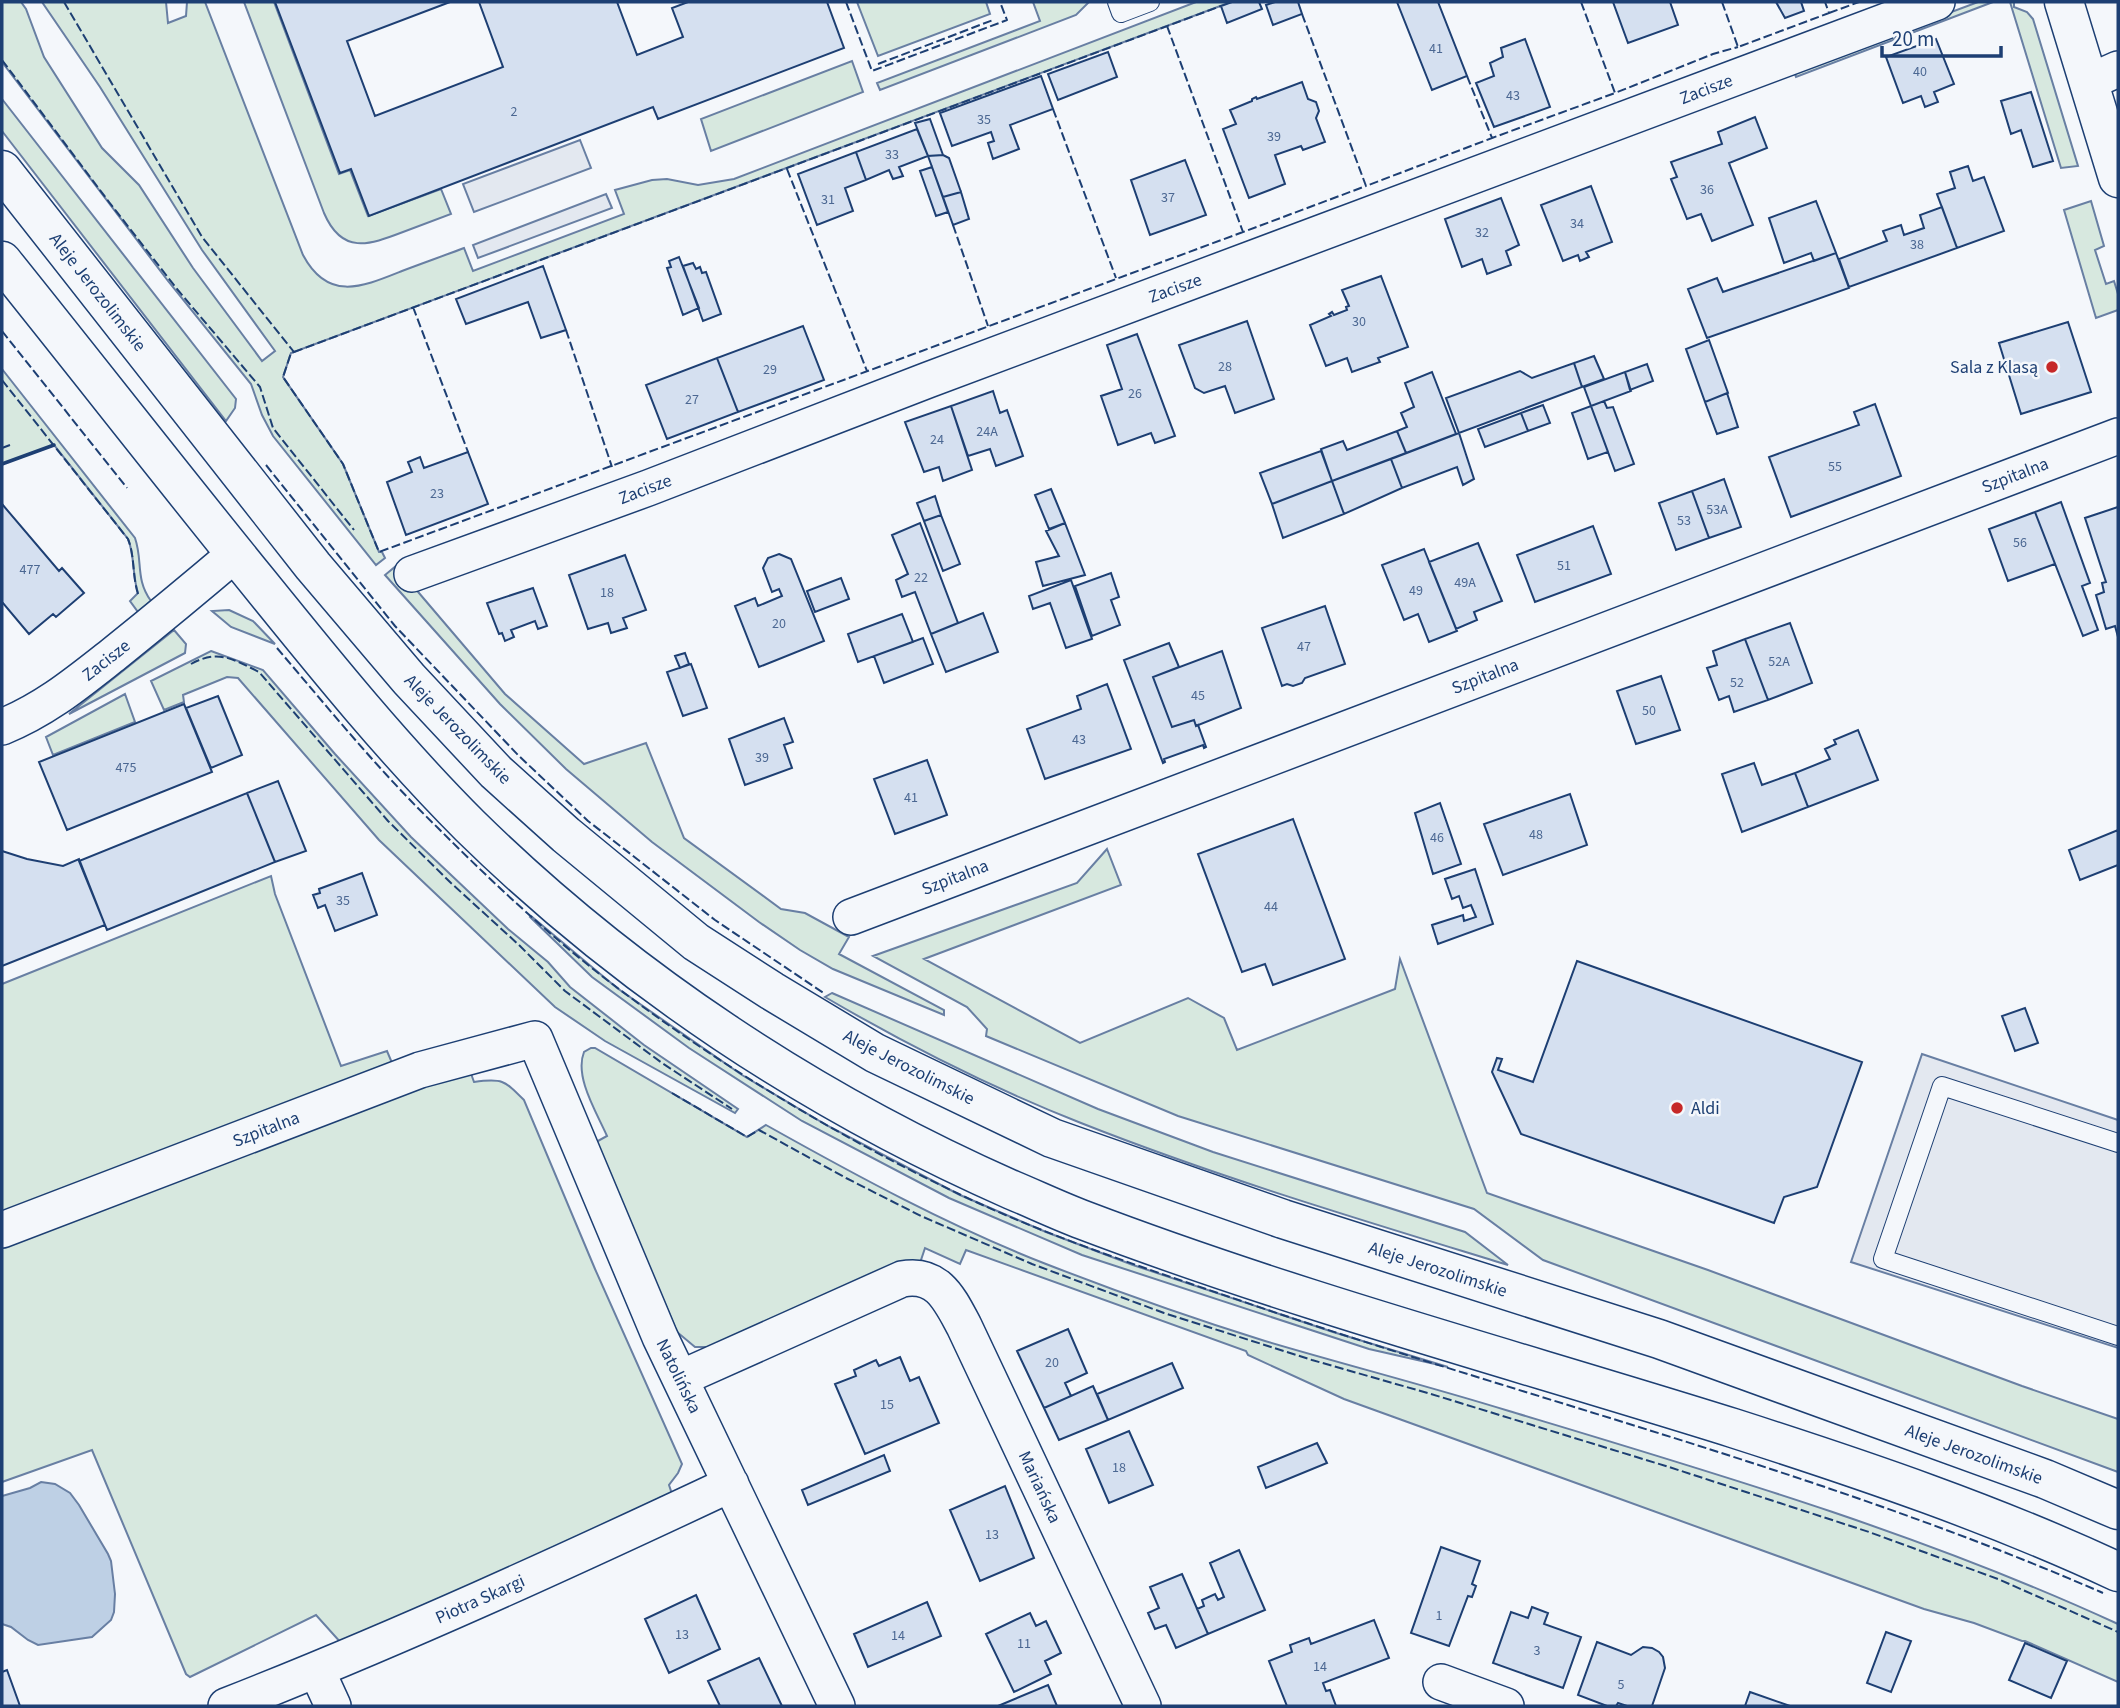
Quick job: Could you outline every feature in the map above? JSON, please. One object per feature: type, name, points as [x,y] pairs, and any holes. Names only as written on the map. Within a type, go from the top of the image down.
[{"type":"main road","points":[[2064,2],[2103,75],[2118,178]]},
{"type":"main road","name":"Aleje Jerozolimskie","points":[[2,170],[313,566],[409,679],[496,772],[576,843],[696,942],[772,991],[875,1053],[1052,1138],[1283,1219],[1659,1339],[2045,1479],[2118,1510]]},
{"type":"main road","points":[[2,261],[337,679],[435,791],[527,880],[661,988],[744,1046],[863,1117],[931,1153],[1079,1219],[1275,1287],[1876,1474],[2064,1546],[2118,1572]]},
{"type":"street","name":"Zacisze","points":[[412,574],[648,488],[928,380],[1937,2]]},
{"type":"street","name":"Szpitalna","points":[[852,916],[2118,436]]},
{"type":"street","name":"Zacisze","points":[[2,727],[39,710],[61,696],[235,554]]},
{"type":"street","name":"Szpitalna","points":[[2,1230],[420,1070],[535,1039]]},
{"type":"street","name":"Natolińska","points":[[535,1039],[660,1337],[837,1706]]},
{"type":"street","name":"Mariańska","points":[[681,1378],[902,1279],[924,1279],[945,1293],[964,1326],[1143,1706]]},
{"type":"street","name":"Piotra Skargi","points":[[226,1706],[317,1671],[516,1584],[732,1483]]},
{"type":"street","points":[[317,1671],[333,1706]]},
{"type":"street","points":[[1441,1682],[1506,1706]]},
{"type":"lane","points":[[1116,2],[1121,13],[1150,2]]},
{"type":"lane","points":[[2118,1143],[1942,1086],[1883,1259],[2118,1336]]},
{"type":"shaded area","points":[[2,2],[21,2],[44,57],[102,148],[139,185],[193,268],[262,361],[275,351],[202,250],[100,87],[42,2],[166,2],[168,23],[186,16],[187,2],[205,2],[303,255],[323,280],[347,287],[373,282],[464,248],[473,271],[624,214],[615,190],[652,180],[667,179],[698,185],[734,179],[1196,2],[1231,2],[291,353],[283,377],[343,464],[379,552],[382,552],[385,558],[376,565],[273,436],[251,384],[168,281],[2,62]]},
{"type":"shaded area","points":[[244,2],[274,2],[339,174],[350,170],[368,216],[441,189],[451,214],[368,243],[348,241],[339,236],[324,213]]},
{"type":"shaded area","points":[[857,2],[986,2],[990,14],[878,56]]},
{"type":"shaded area","points":[[1033,2],[1089,2],[1076,15],[880,90],[877,83],[1040,21]]},
{"type":"shaded area","points":[[1978,2],[1993,2],[1796,77],[1794,71]]},
{"type":"shaded area","points":[[2010,2],[2014,2],[2014,7],[2027,12],[2033,19],[2078,166],[2061,168]]},
{"type":"shaded area","points":[[852,61],[863,92],[711,151],[701,119]]},
{"type":"shaded area","points":[[2,99],[236,399],[235,408],[226,421],[2,131]]},
{"type":"shaded area","points":[[580,140],[591,168],[474,212],[463,184]]},
{"type":"shaded area","points":[[606,194],[612,208],[478,258],[473,245]]},
{"type":"shaded area","points":[[2091,201],[2104,246],[2095,250],[2106,284],[2114,281],[2118,294],[2118,310],[2096,318],[2064,210]]},
{"type":"shaded area","points":[[2,369],[135,538],[143,585],[151,601],[138,612],[130,601],[138,593],[128,539],[54,445],[2,464]]},
{"type":"shaded area","points":[[396,566],[505,694],[584,764],[646,743],[684,838],[781,909],[805,913],[849,937],[839,954],[944,1010],[944,1015],[833,969],[800,950],[652,842],[566,769],[500,704],[385,575]]},
{"type":"shaded area","points":[[229,610],[253,621],[275,644],[231,627],[212,611]]},
{"type":"shaded area","points":[[174,630],[186,644],[185,653],[69,714]]},
{"type":"shaded area","points":[[211,651],[263,670],[411,837],[508,929],[548,962],[570,987],[644,1045],[738,1109],[735,1113],[605,1041],[555,1007],[379,840],[238,678],[227,677],[183,695],[184,702],[164,710],[151,681]]},
{"type":"shaded area","points":[[125,694],[135,722],[53,755],[46,737]]},
{"type":"shaded area","points":[[1107,849],[1121,885],[924,959],[1080,1043],[1188,998],[1224,1018],[1237,1050],[1395,989],[1400,959],[1487,1193],[2118,1419],[2118,1472],[1543,1260],[1474,1209],[1178,1116],[986,1036],[987,1029],[967,1007],[873,956],[1077,883]]},
{"type":"shaded area","points":[[271,876],[275,894],[341,1066],[387,1051],[395,1070],[2,1221],[2,984]]},
{"type":"shaded area","points":[[531,916],[617,988],[742,1075],[828,1126],[960,1195],[1133,1265],[1333,1332],[1448,1367],[1369,1349],[1082,1255],[949,1198],[802,1121],[689,1048],[592,977]]},
{"type":"shaded area","points":[[832,993],[1098,1109],[1213,1152],[1465,1232],[1508,1265],[1239,1180],[1081,1123],[919,1049],[825,997]]},
{"type":"shaded area","points":[[591,1048],[747,1137],[766,1125],[939,1217],[1100,1285],[1265,1341],[1479,1402],[1741,1482],[1970,1561],[2118,1624],[2118,1682],[2025,1641],[1924,1609],[1344,1399],[1248,1355],[1246,1351],[966,1250],[960,1264],[925,1248],[920,1263],[717,1347],[695,1347],[677,1332],[596,1142],[607,1136],[584,1084],[582,1062],[584,1052]]},
{"type":"shaded area","points":[[1922,1054],[2118,1120],[2118,1348],[1851,1262]]},
{"type":"shaded area","points":[[469,1068],[474,1082],[502,1082],[524,1100],[595,1269],[682,1464],[669,1485],[672,1494],[342,1644],[316,1615],[190,1677],[186,1674],[92,1450],[2,1482],[2,1238]]},
{"type":"water","points":[[41,1482],[55,1484],[70,1493],[111,1561],[114,1612],[111,1620],[92,1637],[38,1645],[2,1624],[2,1496]]},
{"type":"building","points":[[275,2],[450,2],[347,41],[375,116],[503,67],[479,2],[617,2],[637,55],[683,37],[672,8],[688,2],[827,2],[844,48],[658,119],[653,107],[369,216],[351,169],[340,173]]},
{"type":"building","points":[[1232,2],[1259,2],[1262,9],[1227,23],[1221,6]]},
{"type":"building","points":[[1275,2],[1298,2],[1302,14],[1273,25],[1266,5]]},
{"type":"building","points":[[1397,2],[1438,2],[1467,76],[1432,90]]},
{"type":"building","points":[[1613,2],[1670,2],[1678,25],[1628,43]]},
{"type":"building","points":[[1776,2],[1801,2],[1804,11],[1785,18]]},
{"type":"building","points":[[1525,39],[1550,107],[1494,127],[1476,83],[1494,76],[1490,63],[1503,57],[1501,48]]},
{"type":"building","points":[[1936,39],[1954,84],[1934,92],[1938,102],[1925,107],[1921,96],[1903,103],[1886,57]]},
{"type":"building","points":[[1108,52],[1117,77],[1058,100],[1048,74]]},
{"type":"building","points":[[1041,76],[1053,109],[1010,125],[1019,149],[993,159],[988,143],[994,141],[991,132],[952,146],[940,113]]},
{"type":"building","points":[[1302,82],[1308,99],[1316,102],[1319,111],[1316,118],[1325,142],[1303,150],[1301,146],[1275,155],[1285,184],[1249,198],[1223,129],[1236,124],[1230,110],[1256,97],[1257,99]]},
{"type":"building","points":[[2031,92],[2053,161],[2033,167],[2021,130],[2011,134],[2001,101]]},
{"type":"building","points":[[1755,117],[1767,148],[1729,163],[1753,225],[1712,241],[1701,214],[1687,219],[1671,179],[1677,177],[1671,162],[1722,144],[1718,132]]},
{"type":"building","points":[[930,119],[943,155],[928,156],[915,123]]},
{"type":"building","points":[[917,129],[928,156],[899,167],[903,176],[893,179],[889,170],[866,180],[856,152]]},
{"type":"building","points":[[856,152],[866,180],[845,188],[853,211],[817,225],[798,174]]},
{"type":"building","points":[[943,155],[949,158],[961,192],[943,197],[928,156]]},
{"type":"building","points":[[1185,160],[1206,215],[1150,235],[1131,180]]},
{"type":"building","points":[[1968,166],[1973,181],[1984,177],[2004,231],[1957,248],[1937,194],[1955,188],[1950,172]]},
{"type":"building","points":[[932,167],[948,212],[936,216],[920,171]]},
{"type":"building","points":[[1591,186],[1612,242],[1586,252],[1589,257],[1580,261],[1578,255],[1563,261],[1541,205]]},
{"type":"building","points":[[961,192],[969,219],[953,225],[943,197]]},
{"type":"building","points":[[1501,198],[1519,245],[1506,251],[1511,265],[1487,274],[1482,259],[1462,267],[1445,219]]},
{"type":"building","points":[[1816,201],[1836,253],[1814,261],[1811,253],[1784,263],[1769,218]]},
{"type":"building","points":[[1942,207],[1957,248],[1849,287],[1839,259],[1887,241],[1883,231],[1901,225],[1904,235],[1924,228],[1920,215]]},
{"type":"building","points":[[1836,253],[1849,288],[1707,338],[1688,289],[1717,278],[1723,292]]},
{"type":"building","points":[[679,257],[699,308],[683,315],[667,268],[671,267],[669,261]]},
{"type":"building","points":[[693,263],[696,269],[700,267],[702,273],[706,272],[721,314],[703,321],[683,266]]},
{"type":"building","points":[[543,266],[566,330],[541,338],[528,302],[466,324],[456,299]]},
{"type":"building","points":[[1381,276],[1408,347],[1378,358],[1380,362],[1352,372],[1347,358],[1326,366],[1310,325],[1331,316],[1329,314],[1332,312],[1334,315],[1347,310],[1346,307],[1349,306],[1342,290]]},
{"type":"building","points":[[1247,321],[1274,399],[1235,413],[1225,386],[1204,393],[1195,388],[1179,345]]},
{"type":"building","points":[[2068,322],[2091,392],[2021,414],[1999,343]]},
{"type":"building","points":[[803,326],[824,380],[738,412],[717,358]]},
{"type":"building","points":[[1137,334],[1175,436],[1155,443],[1151,433],[1118,445],[1101,396],[1122,389],[1107,345]]},
{"type":"building","points":[[1709,340],[1728,393],[1705,402],[1686,349]]},
{"type":"building","points":[[1594,356],[1604,379],[1582,387],[1574,363]]},
{"type":"building","points":[[717,358],[738,412],[667,439],[646,385]]},
{"type":"building","points":[[1574,363],[1582,387],[1459,433],[1446,398],[1520,371],[1532,378]]},
{"type":"building","points":[[1647,364],[1653,381],[1630,390],[1625,372]]},
{"type":"building","points":[[1432,372],[1456,434],[1406,453],[1397,431],[1407,427],[1401,413],[1414,407],[1405,383]]},
{"type":"building","points":[[1625,372],[1631,391],[1591,406],[1584,387]]},
{"type":"building","points":[[993,391],[1000,413],[1007,410],[1023,456],[996,466],[990,449],[968,456],[951,406]]},
{"type":"building","points":[[1727,393],[1738,427],[1717,434],[1705,402]]},
{"type":"building","points":[[1604,401],[1607,408],[1613,407],[1634,464],[1615,471],[1591,406]]},
{"type":"building","points":[[1875,404],[1901,476],[1791,517],[1769,457],[1859,425],[1854,412]]},
{"type":"building","points":[[1543,405],[1550,423],[1528,431],[1521,413]]},
{"type":"building","points":[[951,406],[972,470],[943,481],[939,467],[924,472],[905,422]]},
{"type":"building","points":[[1591,406],[1608,452],[1588,459],[1572,413]]},
{"type":"building","points":[[1521,413],[1528,431],[1485,447],[1478,429]]},
{"type":"building","points":[[1397,431],[1406,453],[1332,481],[1321,449],[1343,441],[1347,450]]},
{"type":"building","points":[[1459,433],[1474,479],[1463,485],[1457,467],[1402,488],[1391,459]]},
{"type":"building","points":[[1321,451],[1332,481],[1272,504],[1260,473]]},
{"type":"building","points":[[468,452],[488,504],[406,535],[387,482],[412,472],[408,462],[420,457],[424,468]]},
{"type":"building","points":[[1391,459],[1402,488],[1344,514],[1332,481]]},
{"type":"building","points":[[1724,479],[1741,527],[1709,538],[1692,491]]},
{"type":"building","points":[[1332,481],[1344,514],[1283,538],[1272,504]]},
{"type":"building","points":[[1051,489],[1065,523],[1049,529],[1035,495]]},
{"type":"building","points":[[1692,491],[1709,538],[1676,550],[1659,503]]},
{"type":"building","points":[[935,496],[941,515],[924,521],[917,503]]},
{"type":"building","points":[[2061,502],[2090,583],[2082,586],[2098,630],[2083,636],[2035,512]]},
{"type":"building","points":[[2,504],[59,571],[62,568],[84,593],[56,617],[53,614],[29,634],[2,602]]},
{"type":"building","points":[[2118,507],[2118,637],[2115,626],[2106,629],[2096,595],[2104,592],[2102,583],[2106,582],[2085,518]]},
{"type":"building","points":[[2035,512],[2055,564],[2008,581],[1989,529]]},
{"type":"building","points":[[941,515],[960,564],[943,571],[924,521]]},
{"type":"building","points":[[920,523],[958,623],[931,634],[915,592],[902,597],[896,580],[908,574],[892,535]]},
{"type":"building","points":[[1065,523],[1085,575],[1043,586],[1036,562],[1059,556],[1046,531]]},
{"type":"building","points":[[1593,526],[1611,574],[1535,602],[1517,555]]},
{"type":"building","points":[[1478,543],[1502,601],[1474,612],[1477,620],[1456,629],[1429,562]]},
{"type":"building","points":[[1424,549],[1457,631],[1429,642],[1418,614],[1404,620],[1382,565]]},
{"type":"building","points":[[779,554],[791,559],[824,641],[759,667],[735,606],[755,598],[758,606],[782,596],[779,589],[772,592],[763,568],[768,558]]},
{"type":"building","points":[[625,555],[646,610],[623,618],[627,628],[611,633],[608,623],[588,629],[569,575]]},
{"type":"building","points":[[1111,573],[1119,597],[1111,600],[1120,625],[1092,636],[1075,586]]},
{"type":"building","points":[[841,578],[849,599],[815,612],[807,591]]},
{"type":"building","points":[[1071,580],[1092,639],[1066,648],[1050,603],[1033,609],[1029,596]]},
{"type":"building","points":[[533,588],[547,626],[538,629],[535,621],[511,630],[514,637],[505,641],[502,633],[499,634],[487,603]]},
{"type":"building","points":[[1325,606],[1345,664],[1305,678],[1302,683],[1282,686],[1262,628]]},
{"type":"building","points":[[983,613],[998,652],[946,672],[931,634]]},
{"type":"building","points":[[902,614],[913,642],[858,662],[848,634]]},
{"type":"building","points":[[1790,623],[1812,683],[1768,700],[1745,639]]},
{"type":"building","points":[[923,638],[933,664],[884,683],[874,656]]},
{"type":"building","points":[[1745,639],[1768,700],[1734,712],[1729,696],[1719,700],[1707,668],[1717,665],[1713,651]]},
{"type":"building","points":[[1169,643],[1179,667],[1153,677],[1172,727],[1194,720],[1206,747],[1203,745],[1164,759],[1163,763],[1124,660]]},
{"type":"building","points":[[1222,651],[1241,708],[1196,726],[1194,720],[1172,727],[1153,677]]},
{"type":"building","points":[[685,653],[689,664],[680,668],[675,656]]},
{"type":"building","points":[[691,664],[707,708],[683,716],[667,672]]},
{"type":"building","points":[[1661,676],[1680,730],[1636,744],[1617,691]]},
{"type":"building","points":[[1107,684],[1131,749],[1045,779],[1027,729],[1081,709],[1077,696]]},
{"type":"building","points":[[218,696],[242,755],[211,768],[186,708]]},
{"type":"building","points":[[184,704],[212,772],[67,830],[39,762]]},
{"type":"building","points":[[784,718],[793,742],[784,745],[792,768],[745,785],[729,739]]},
{"type":"building","points":[[1858,730],[1878,780],[1808,807],[1795,773],[1830,759],[1825,749],[1836,744],[1834,740]]},
{"type":"building","points":[[927,760],[947,815],[895,834],[874,779]]},
{"type":"building","points":[[1754,763],[1762,785],[1795,773],[1808,807],[1742,832],[1722,774]]},
{"type":"building","points":[[278,781],[306,851],[275,862],[247,793]]},
{"type":"building","points":[[247,793],[275,862],[107,930],[79,861]]},
{"type":"building","points":[[1570,794],[1587,845],[1503,875],[1484,824]]},
{"type":"building","points":[[1440,803],[1461,864],[1433,874],[1415,813]]},
{"type":"building","points":[[1293,819],[1345,959],[1273,985],[1265,964],[1242,972],[1198,854]]},
{"type":"building","points":[[2118,830],[2118,865],[2080,880],[2069,850]]},
{"type":"building","points":[[2,851],[63,866],[79,859],[105,925],[2,966]]},
{"type":"building","points":[[1475,869],[1493,924],[1438,944],[1432,925],[1463,915],[1464,921],[1476,917],[1471,905],[1463,908],[1459,896],[1452,899],[1445,879]]},
{"type":"building","points":[[362,873],[377,915],[335,931],[325,905],[318,908],[313,895],[320,893],[319,889]]},
{"type":"building","name":"Aldi","points":[[1577,961],[1862,1062],[1817,1187],[1784,1197],[1774,1223],[1521,1134],[1492,1072],[1497,1058],[1502,1059],[1498,1070],[1533,1082]]},
{"type":"building","points":[[2025,1008],[2038,1043],[2015,1051],[2002,1016]]},
{"type":"building","points":[[1068,1329],[1087,1373],[1065,1383],[1071,1396],[1044,1408],[1017,1351]]},
{"type":"building","points":[[900,1357],[910,1381],[919,1377],[939,1423],[865,1454],[835,1384],[856,1376],[854,1370],[876,1360],[879,1366]]},
{"type":"building","points":[[1172,1363],[1183,1388],[1108,1420],[1097,1394]]},
{"type":"building","points":[[1093,1386],[1108,1420],[1059,1440],[1044,1408]]},
{"type":"building","points":[[1129,1431],[1153,1485],[1109,1503],[1086,1449]]},
{"type":"building","points":[[1317,1443],[1327,1463],[1266,1488],[1258,1467]]},
{"type":"building","points":[[884,1455],[890,1471],[808,1505],[802,1490]]},
{"type":"building","points":[[1005,1486],[1034,1558],[980,1581],[950,1510]]},
{"type":"building","points":[[1441,1547],[1480,1561],[1472,1584],[1476,1586],[1472,1597],[1468,1596],[1449,1646],[1411,1633]]},
{"type":"building","points":[[1239,1550],[1265,1610],[1208,1634],[1197,1609],[1204,1606],[1202,1600],[1215,1594],[1218,1600],[1224,1597],[1210,1563]]},
{"type":"building","points":[[1182,1574],[1208,1634],[1176,1648],[1166,1625],[1155,1629],[1148,1613],[1159,1608],[1150,1587]]},
{"type":"building","points":[[696,1595],[720,1649],[669,1673],[645,1619]]},
{"type":"building","points":[[927,1602],[941,1636],[868,1667],[854,1634]]},
{"type":"building","points":[[1532,1607],[1548,1613],[1544,1624],[1581,1637],[1563,1688],[1493,1663],[1511,1612],[1528,1618]]},
{"type":"building","points":[[1030,1613],[1036,1626],[1046,1621],[1061,1653],[1045,1661],[1051,1674],[1014,1692],[986,1634]]},
{"type":"building","points":[[1374,1620],[1389,1658],[1323,1683],[1326,1691],[1330,1690],[1336,1706],[1287,1706],[1269,1661],[1292,1652],[1290,1645],[1309,1638],[1311,1644]]},
{"type":"building","points":[[1886,1632],[1911,1641],[1891,1692],[1867,1683]]},
{"type":"building","points":[[1597,1642],[1631,1655],[1643,1647],[1659,1652],[1665,1668],[1652,1706],[1627,1706],[1618,1703],[1616,1706],[1607,1706],[1578,1695]]},
{"type":"building","points":[[2025,1643],[2067,1661],[2051,1698],[2009,1680]]},
{"type":"building","points":[[759,1658],[782,1706],[720,1706],[708,1681]]},
{"type":"building","points":[[7,1670],[20,1706],[2,1706],[2,1672]]},
{"type":"building","points":[[1048,1685],[1057,1706],[998,1706]]},
{"type":"building","points":[[1750,1692],[1790,1706],[1745,1706]]},
{"type":"fence","points":[[64,2],[202,237],[294,352],[291,353],[283,377],[343,464],[379,552],[1243,232]]},
{"type":"fence","points":[[846,2],[872,71],[1007,20],[1000,2]]},
{"type":"fence","points":[[1581,2],[1615,93],[1713,54],[1738,47]]},
{"type":"fence","points":[[1722,2],[1738,47],[1829,13],[1825,2]]},
{"type":"fence","points":[[1829,13],[1859,2]]},
{"type":"fence","points":[[294,352],[1221,6]]},
{"type":"fence","points":[[1302,14],[1366,186],[1492,138]]},
{"type":"fence","points":[[878,64],[993,20]]},
{"type":"fence","points":[[1167,26],[1243,232],[1366,186]]},
{"type":"fence","points":[[2,60],[177,289],[260,387],[273,428],[354,530]]},
{"type":"fence","points":[[1467,76],[1492,138],[1615,93]]},
{"type":"fence","points":[[1053,109],[1116,278]]},
{"type":"fence","points":[[787,169],[867,371]]},
{"type":"fence","points":[[953,225],[988,326]]},
{"type":"fence","points":[[413,307],[468,452]]},
{"type":"fence","points":[[566,330],[612,467]]},
{"type":"fence","points":[[2,331],[127,488]]},
{"type":"fence","points":[[2,380],[128,539],[138,594]]},
{"type":"fence","points":[[2,448],[10,445]]},
{"type":"fence","points":[[266,465],[395,626],[519,756],[588,821],[715,920],[825,994]]},
{"type":"fence","points":[[277,648],[396,785],[459,849],[548,932],[619,989],[700,1047],[785,1101],[916,1173],[1033,1227],[1144,1268],[1362,1341],[1790,1475],[2000,1550],[2103,1593]]},
{"type":"fence","points":[[191,664],[209,657],[218,657],[233,660],[259,672],[388,821],[565,991],[662,1063],[732,1109]]},
{"type":"fence","points":[[672,1093],[747,1137],[759,1130],[921,1216],[1032,1264],[1164,1313],[1669,1467],[1869,1532],[1998,1579],[2118,1632]]},
{"type":"wall","points":[[2,464],[54,445]]},
{"type":"place","name":"Sala z Klasą","points":[[2052,367]]},
{"type":"place","name":"Aldi","points":[[1677,1108]]}]
